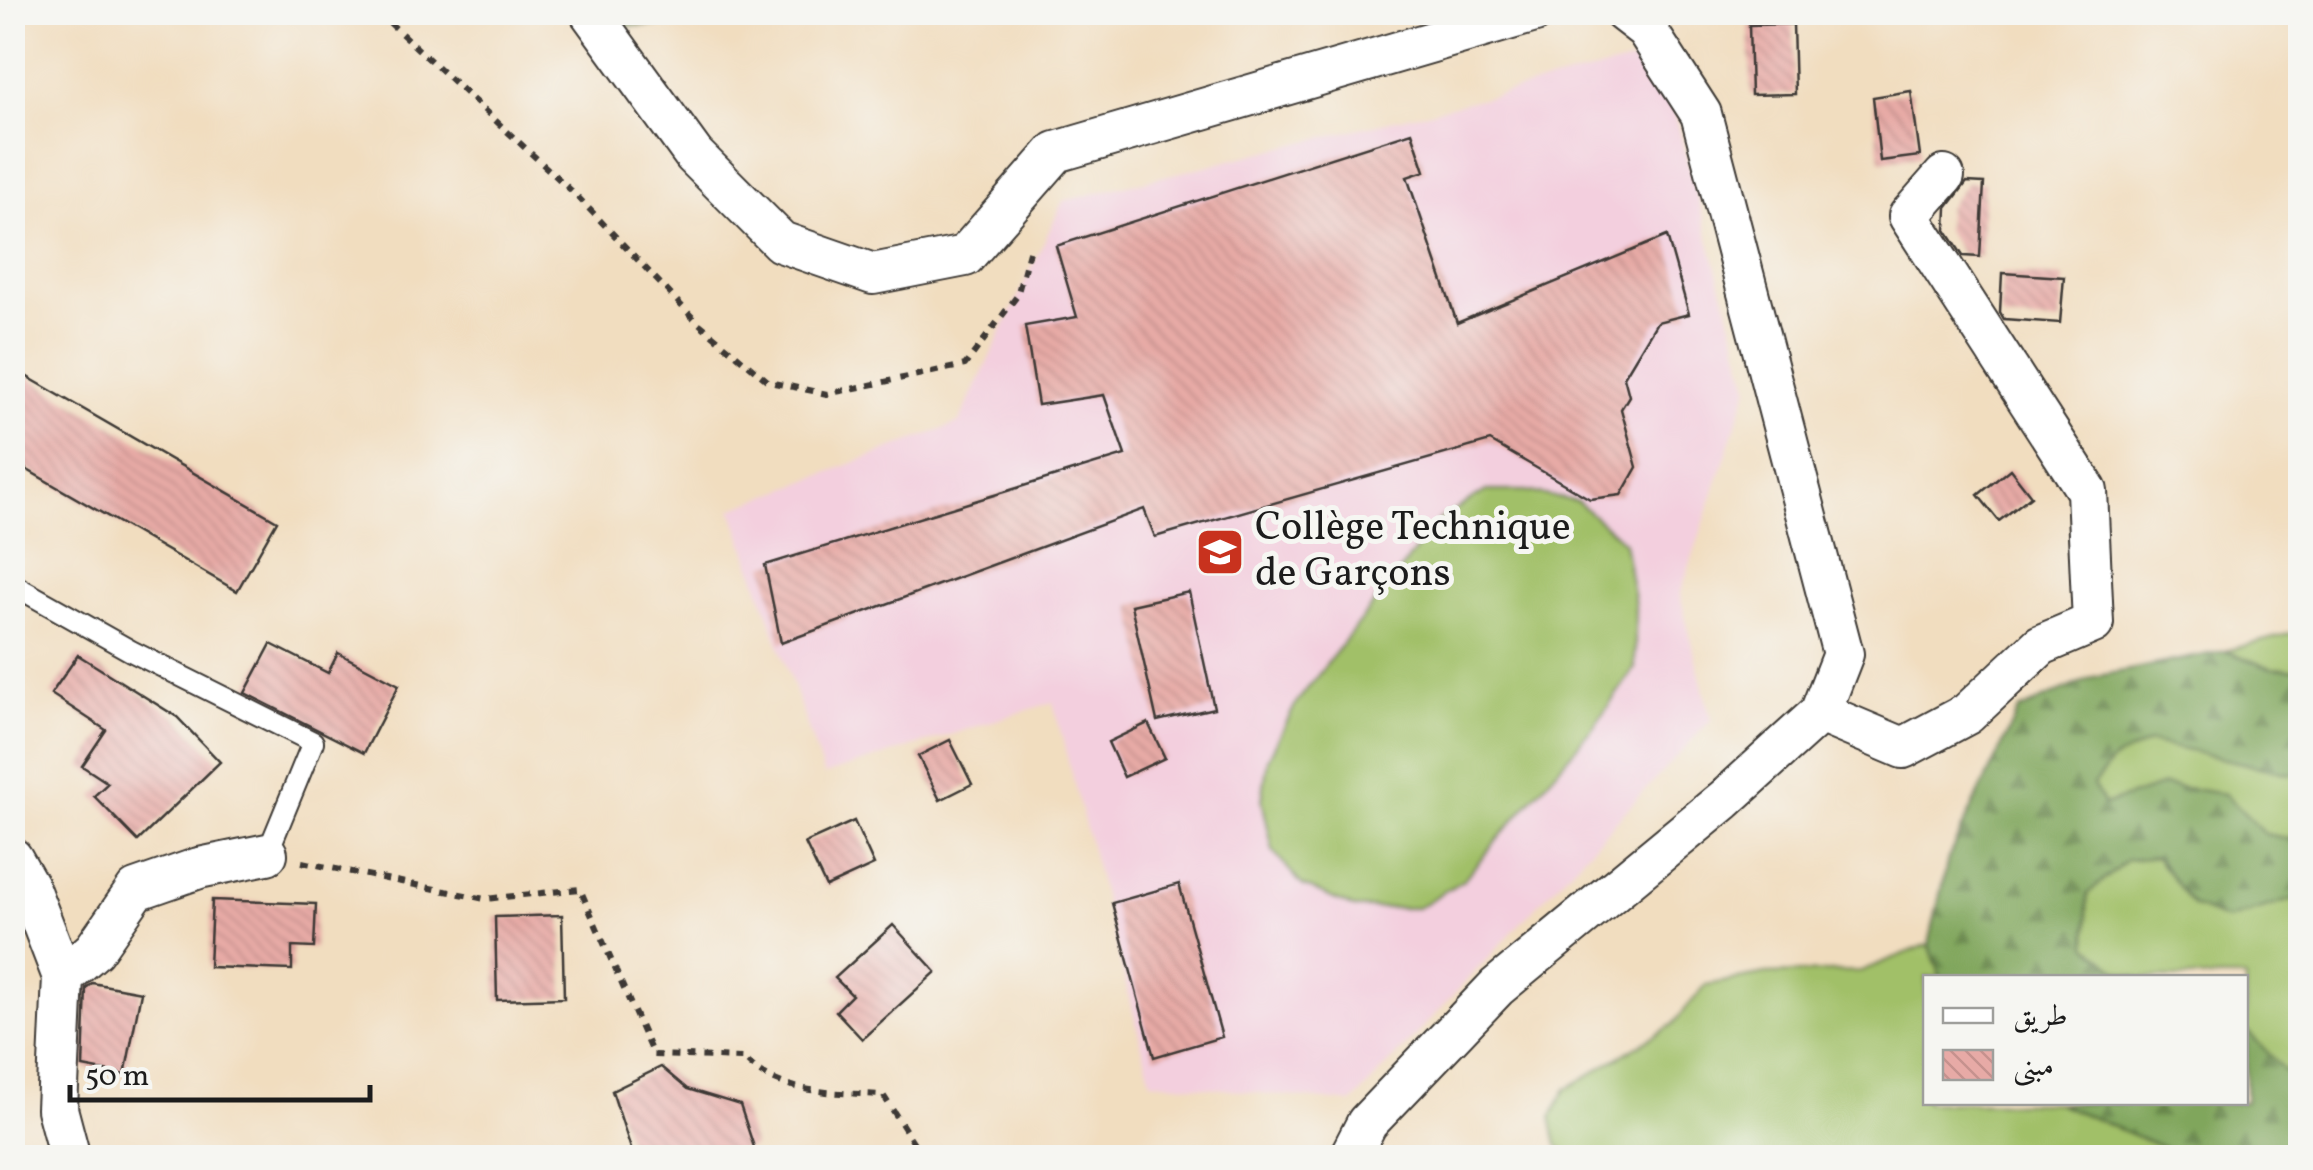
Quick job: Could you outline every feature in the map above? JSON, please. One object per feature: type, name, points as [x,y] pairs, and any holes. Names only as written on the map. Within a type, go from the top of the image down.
[{"type":"street","points":[[590,12],[694,155],[781,242],[873,274],[965,256],[1056,152],[1536,12]]},
{"type":"street","points":[[1349,1158],[1368,1123],[1496,988],[1724,800],[1820,713],[1843,654],[1700,114],[1646,29],[1624,12]]},
{"type":"street","points":[[1820,713],[1904,748],[1966,714],[2041,645],[2093,622],[2087,492],[1909,216],[1944,176]]},
{"type":"street","points":[[63,977],[94,950],[136,890],[199,868],[267,854]]},
{"type":"street","points":[[12,858],[28,886],[63,977],[57,1109],[70,1158]]},
{"type":"lane","points":[[12,584],[131,650],[313,742],[267,854]]},
{"type":"path","points":[[267,854],[378,881],[485,899],[580,889],[653,1056],[744,1058],[764,1079],[821,1091],[883,1095],[917,1148],[917,1158]]},
{"type":"shaded area","name":"Collège Technique de Garçons","points":[[1659,55],[1749,386],[1680,595],[1711,720],[1352,1103],[1151,1081],[1053,702],[824,775],[732,509],[959,423],[1063,201]]},
{"type":"green space","points":[[596,13],[847,13],[843,18],[602,27]]},
{"type":"green space","points":[[1486,491],[1526,491],[1578,502],[1624,542],[1635,605],[1635,668],[1595,725],[1463,880],[1417,908],[1354,908],[1302,885],[1273,851],[1262,800],[1268,759],[1297,702],[1440,519]]},
{"type":"green space","points":[[2300,631],[2300,670],[2271,668],[2225,651]]},
{"type":"green space","points":[[2225,651],[2271,668],[2300,670],[2300,768],[2291,774],[2150,742],[2113,760],[2093,785],[2104,805],[2164,785],[2225,794],[2265,834],[2300,841],[2300,897],[2227,920],[2193,906],[2156,857],[2127,860],[2087,894],[2087,945],[2118,971],[2131,975],[1940,975],[1929,944],[1948,858],[2019,710],[2093,677]]},
{"type":"green space","points":[[2150,742],[2290,774],[2300,768],[2300,841],[2265,834],[2224,794],[2164,785],[2104,805],[2092,785],[2113,760]]},
{"type":"green space","points":[[2156,857],[2193,906],[2227,919],[2300,897],[2300,1086],[2248,1032],[2248,975],[2129,975],[2118,971],[2087,946],[2087,894],[2127,860]]},
{"type":"green space","points":[[1929,944],[1940,975],[1923,975],[1923,1105],[2062,1105],[2186,1157],[1569,1157],[1557,1145],[1551,1117],[1566,1089],[1672,1025],[1706,985],[1766,974],[1861,971]]},
{"type":"green space","points":[[2248,1032],[2300,1086],[2300,1157],[2186,1157],[2062,1105],[2248,1105]]},
{"type":"building","points":[[1793,24],[1795,94],[1751,95],[1749,25]]},
{"type":"building","points":[[1911,91],[1920,156],[1880,161],[1873,97]]},
{"type":"building","points":[[1412,132],[1425,171],[1407,177],[1457,323],[1667,236],[1689,314],[1657,322],[1624,377],[1629,396],[1621,409],[1637,467],[1621,495],[1590,499],[1490,441],[1155,537],[1144,509],[781,643],[765,565],[1125,455],[1104,395],[1038,405],[1025,326],[1077,317],[1056,246]]},
{"type":"building","points":[[1967,182],[1984,183],[1980,257],[1963,256],[1946,230],[1947,208]]},
{"type":"building","points":[[2002,273],[2064,277],[2060,323],[2004,319],[2000,312]]},
{"type":"building","points":[[12,368],[277,521],[237,591],[12,461]]},
{"type":"building","points":[[2010,469],[2031,496],[1999,521],[1978,495]]},
{"type":"building","points":[[1189,592],[1214,708],[1157,721],[1131,605]]},
{"type":"building","points":[[271,644],[328,673],[338,653],[399,685],[364,753],[245,693]]},
{"type":"building","points":[[78,655],[177,717],[220,762],[138,841],[94,796],[108,783],[82,766],[106,730],[51,694]]},
{"type":"building","points":[[1148,723],[1165,758],[1124,777],[1108,742]]},
{"type":"building","points":[[950,740],[972,784],[940,800],[918,756]]},
{"type":"building","points":[[854,821],[874,865],[826,887],[805,843]]},
{"type":"building","points":[[1179,884],[1222,1037],[1154,1057],[1112,903]]},
{"type":"building","points":[[212,900],[316,904],[314,948],[292,947],[292,970],[209,967]]},
{"type":"building","points":[[562,915],[564,998],[497,1000],[495,917]]},
{"type":"building","points":[[893,925],[936,972],[862,1039],[836,1011],[852,995],[835,978]]},
{"type":"building","points":[[92,983],[141,992],[125,1075],[83,1067],[86,988]]},
{"type":"building","points":[[661,1067],[687,1089],[740,1105],[754,1147],[707,1158],[634,1158],[612,1091]]},
{"type":"place","name":"Collège Technique de Garçons","points":[[1220,552]]}]
